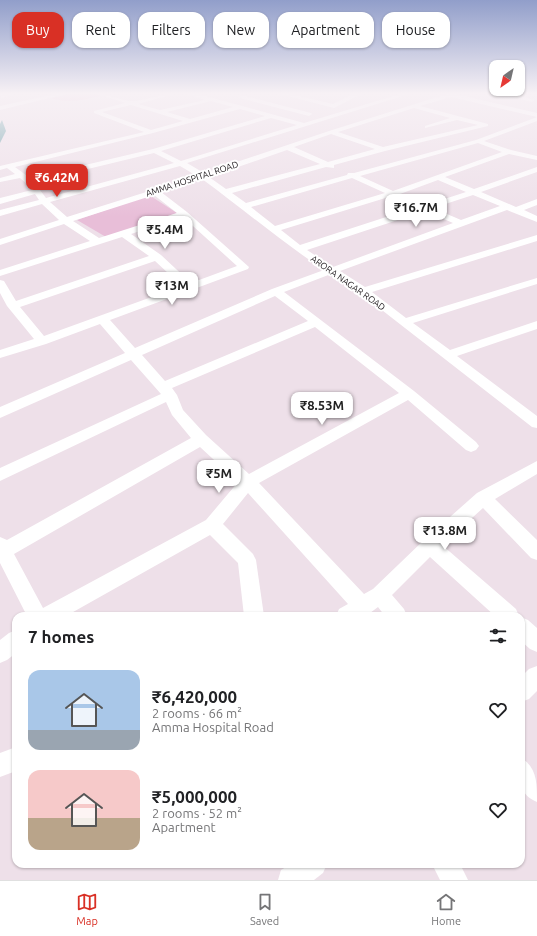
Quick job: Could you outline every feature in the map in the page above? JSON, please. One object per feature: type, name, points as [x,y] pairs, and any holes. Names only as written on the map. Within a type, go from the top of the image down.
[{"type":"street","points":[[0,168],[139,135]]},
{"type":"street","points":[[162,135],[184,142]]},
{"type":"street","points":[[29,181],[155,151],[207,135]]},
{"type":"street","points":[[0,212],[181,163],[271,135]]},
{"type":"street","name":"AMMA HOSPITAL ROAD","points":[[0,242],[203,176],[322,135]]},
{"type":"street","points":[[340,135],[383,149]]},
{"type":"street","points":[[225,192],[383,149],[441,135]]},
{"type":"street","points":[[245,206],[447,150],[493,135]]},
{"type":"street","points":[[423,139],[447,150],[480,162]]},
{"type":"street","points":[[478,141],[509,152],[537,158]]},
{"type":"street","points":[[287,147],[460,223]]},
{"type":"street","name":"ARORA NAGAR ROAD","points":[[155,151],[181,163],[203,176],[245,206],[299,249],[364,292],[537,423]]},
{"type":"street","points":[[274,229],[394,193],[509,152]]},
{"type":"street","points":[[9,166],[29,181],[44,201],[66,221],[98,242]]},
{"type":"street","points":[[299,249],[474,192],[537,169]]},
{"type":"street","points":[[0,180],[21,175]]},
{"type":"street","points":[[438,177],[537,219]]},
{"type":"street","points":[[0,201],[37,191]]},
{"type":"street","points":[[0,354],[42,341],[244,267],[184,214],[154,191]]},
{"type":"street","points":[[0,413],[276,291],[460,223],[537,202]]},
{"type":"street","points":[[0,273],[184,214]]},
{"type":"street","points":[[123,233],[157,257],[190,287]]},
{"type":"street","points":[[364,292],[537,238]]},
{"type":"street","points":[[13,306],[157,257]]},
{"type":"street","points":[[404,322],[537,281]]},
{"type":"street","points":[[0,283],[13,306],[42,341]]},
{"type":"street","points":[[276,291],[409,394],[472,446]]},
{"type":"street","points":[[102,319],[166,391],[177,412],[201,440],[248,482],[364,606]]},
{"type":"street","points":[[0,475],[166,391],[316,322]]},
{"type":"street","points":[[446,354],[537,325]]},
{"type":"street","points":[[54,612],[212,525],[248,482],[409,394]]},
{"type":"street","points":[[35,612],[1,550],[201,440]]},
{"type":"street","points":[[353,612],[380,596],[430,545],[483,498],[537,467]]},
{"type":"street","points":[[483,498],[537,552]]},
{"type":"street","points":[[212,525],[247,560],[254,612]]},
{"type":"street","points":[[430,545],[504,612]]},
{"type":"street","points":[[380,596],[394,612]]},
{"type":"street","points":[[525,631],[537,642]]},
{"type":"street","points":[[0,654],[12,644]]},
{"type":"street","points":[[525,688],[537,677]]},
{"type":"street","points":[[0,765],[12,761]]},
{"type":"street","points":[[525,775],[537,790]]},
{"type":"street","points":[[291,880],[308,868]]},
{"type":"street","points":[[448,868],[455,880]]},
{"type":"shaded area","points":[[149,195],[177,213],[106,237],[77,220]]}]
